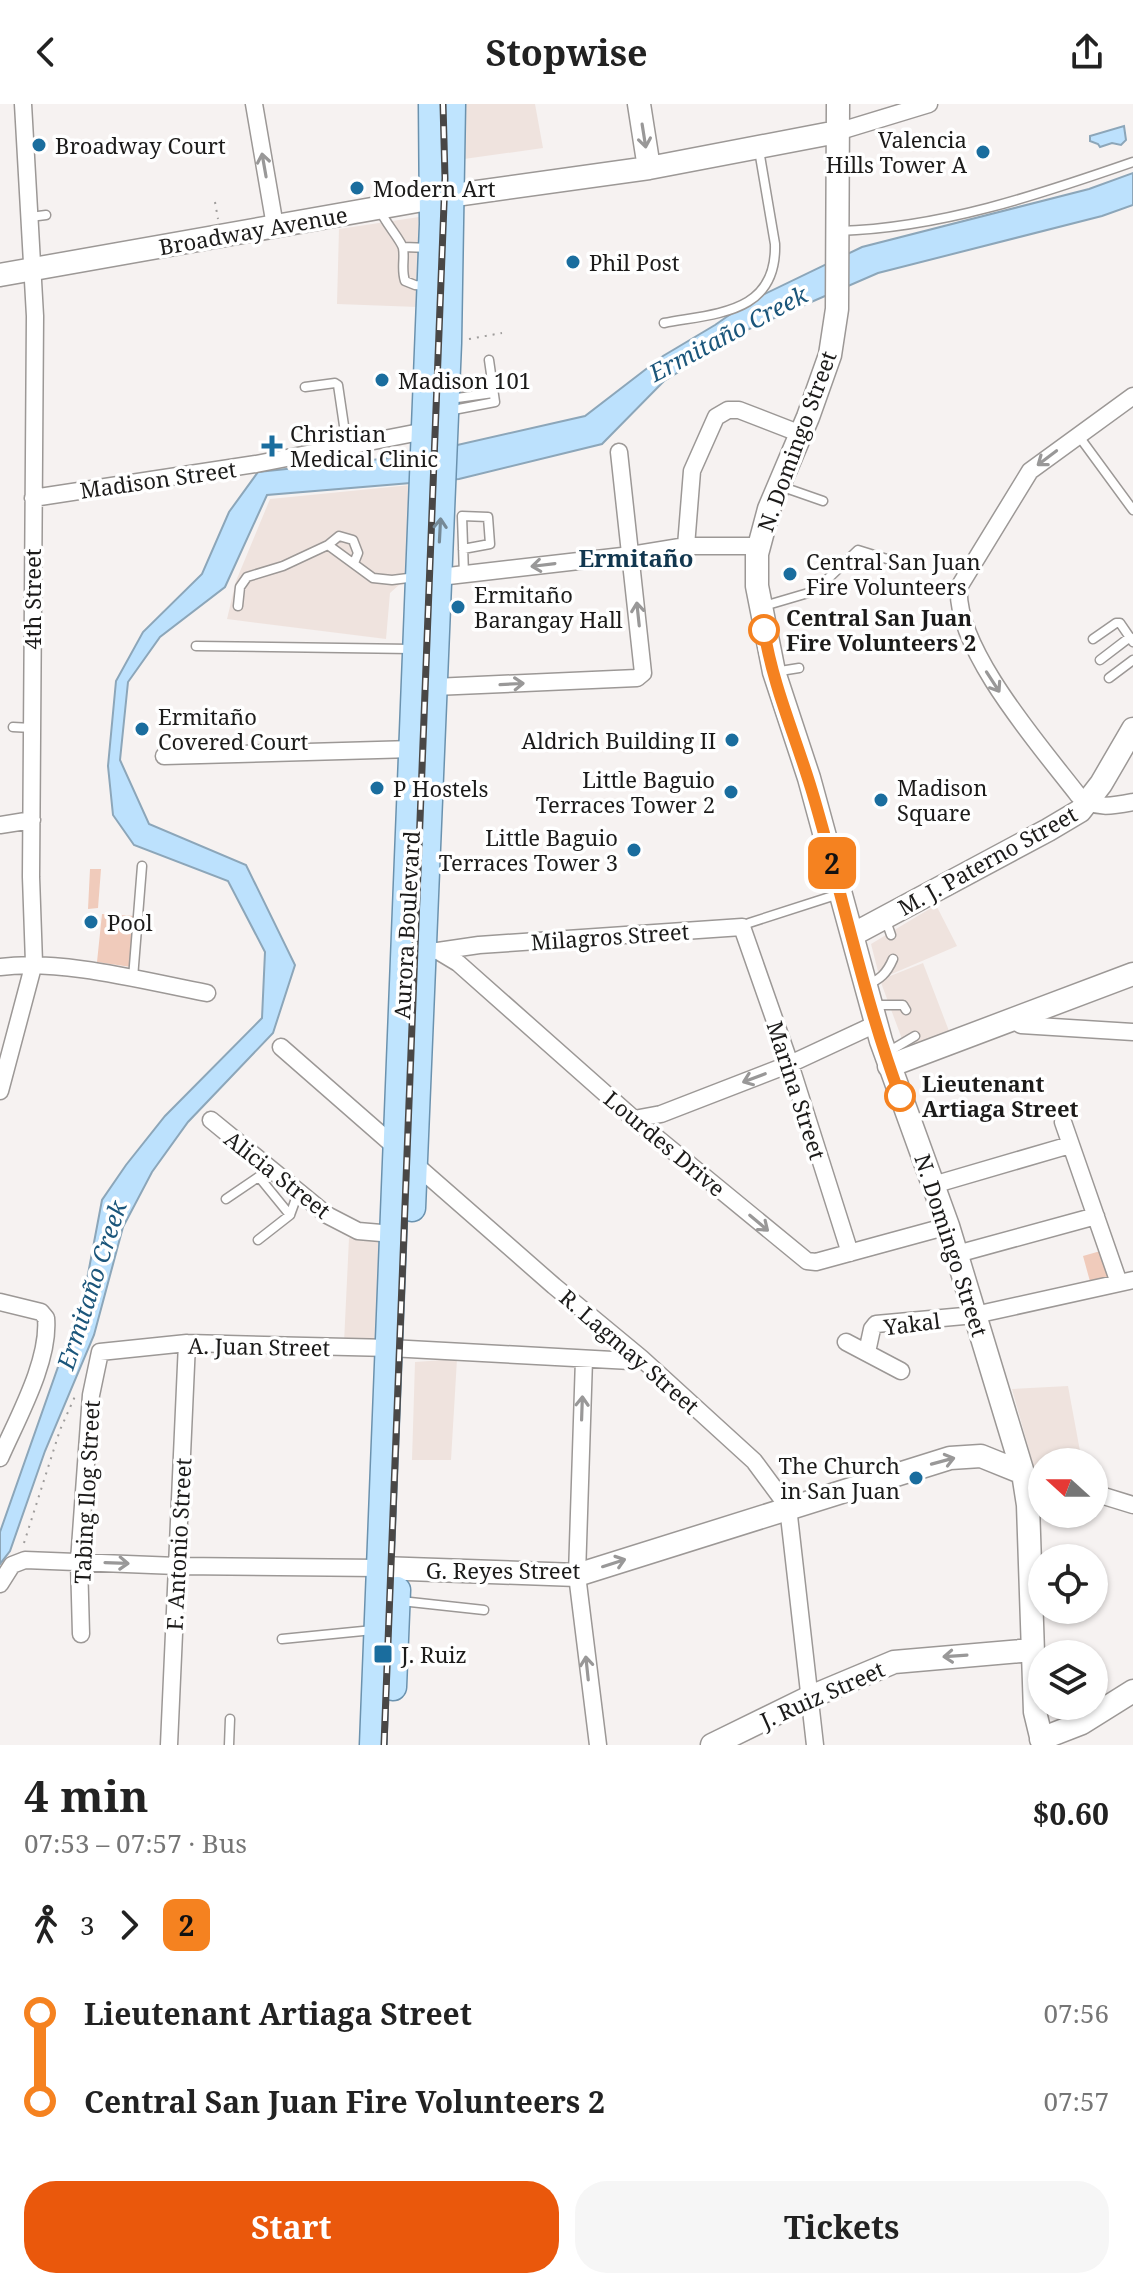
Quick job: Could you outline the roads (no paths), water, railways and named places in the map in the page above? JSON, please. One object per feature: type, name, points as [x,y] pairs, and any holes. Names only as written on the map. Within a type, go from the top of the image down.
[{"type":"main road","name":"Aurora Boulevard","points":[[431,441],[446,405],[448,343],[443,196],[432,104]]},
{"type":"main road","name":"Aurora Boulevard","points":[[384,1345],[422,951],[419,828],[413,749],[417,649],[428,578],[433,483],[432,248],[443,196],[452,104]]},
{"type":"main road","name":"Aurora Boulevard","points":[[419,828],[434,687],[428,578]]},
{"type":"main road","name":"Aurora Boulevard","points":[[373,1745],[377,1630],[389,1569],[384,1345],[386,1271],[404,1153]]},
{"type":"main road","name":"Aurora Boulevard","points":[[389,1569],[397,1601],[391,1745]]},
{"type":"street","name":"4th Street","points":[[0,1091],[34,963],[33,498],[42,314],[33,269],[38,216],[23,104]]},
{"type":"street","points":[[254,104],[275,226]]},
{"type":"street","points":[[639,104],[649,168]]},
{"type":"street","name":"N. Domingo Street","points":[[838,104],[837,309],[827,363],[769,509],[759,546],[756,571],[760,607],[887,1060],[948,1226],[975,1315],[1028,1461]]},
{"type":"street","points":[[837,132],[929,104]]},
{"type":"street","name":"Broadway Avenue","points":[[0,275],[443,196],[649,168],[837,132]]},
{"type":"street","points":[[1133,396],[1030,471],[959,587],[958,602],[991,679],[1087,804],[1105,806],[1133,802]]},
{"type":"street","points":[[686,546],[692,471],[716,417],[728,410],[739,410],[801,434]]},
{"type":"street","name":"Madison Street","points":[[33,498],[256,464],[347,446],[431,441]]},
{"type":"street","points":[[434,687],[637,678],[643,673],[619,452]]},
{"type":"street","points":[[428,578],[686,546],[759,546]]},
{"type":"street","name":"M. J. Paterno Street","points":[[852,935],[888,926],[1087,804],[1133,729]]},
{"type":"street","points":[[164,756],[413,749]]},
{"type":"street","points":[[0,825],[32,820]]},
{"type":"street","name":"Milagros Street","points":[[422,951],[742,927]]},
{"type":"street","name":"Marina Street","points":[[742,927],[790,1064],[850,1253]]},
{"type":"street","points":[[458,963],[479,945]]},
{"type":"street","name":"Lourdes Drive","points":[[422,951],[458,963],[634,1119],[807,1261],[816,1262],[948,1226]]},
{"type":"street","points":[[0,967],[34,963],[207,993]]},
{"type":"street","points":[[887,1060],[917,1039],[1013,1020],[1133,974]]},
{"type":"street","points":[[634,1119],[661,1114],[790,1064],[871,1005]]},
{"type":"street","points":[[1013,1020],[1021,1025],[1133,1032]]},
{"type":"street","name":"R. Lagmay Street","points":[[281,1047],[641,1358],[754,1461],[788,1507]]},
{"type":"street","name":"Alicia Street","points":[[211,1120],[265,1173],[327,1215],[358,1231],[393,1234]]},
{"type":"street","points":[[975,1315],[1126,1282],[1096,1216],[1063,1122]]},
{"type":"street","points":[[933,1185],[1070,1145]]},
{"type":"street","points":[[957,1254],[1096,1216]]},
{"type":"street","points":[[0,1302],[41,1312],[46,1318],[47,1327],[42,1355],[0,1458]]},
{"type":"street","name":"Yakal","points":[[867,1352],[876,1324],[975,1315]]},
{"type":"street","points":[[846,1342],[901,1371]]},
{"type":"street","name":"A. Juan Street","points":[[100,1352],[187,1343],[384,1345],[584,1359],[631,1361],[641,1358]]},
{"type":"street","name":"F. Antonio Street","points":[[169,1745],[187,1343]]},
{"type":"street","name":"Tabing Ilog Street","points":[[81,1634],[79,1561],[91,1395],[100,1352]]},
{"type":"street","points":[[584,1359],[577,1575],[598,1745]]},
{"type":"street","name":"G. Reyes Street","points":[[0,1584],[19,1563],[79,1561],[577,1575],[950,1458],[981,1456],[1028,1473]]},
{"type":"street","points":[[1108,1497],[1133,1505]]},
{"type":"street","points":[[788,1507],[815,1745]]},
{"type":"street","name":"N. Domingo Street","points":[[1029,1528],[1032,1640]]},
{"type":"street","name":"J. Ruiz Street","points":[[712,1745],[808,1698],[894,1662],[1028,1650]]},
{"type":"street","points":[[1042,1742],[1082,1723],[1133,1691]]},
{"type":"street","name":"N. Domingo Street","points":[[1037,1720],[1042,1742]]},
{"type":"lane","points":[[664,323],[733,310],[761,293],[766,286],[772,273],[775,244],[758,145]]},
{"type":"lane","points":[[836,231],[906,226],[972,212],[1074,183],[1133,162]]},
{"type":"lane","points":[[378,208],[403,247],[402,271],[405,281],[431,287]]},
{"type":"lane","points":[[403,247],[432,248]]},
{"type":"lane","points":[[446,405],[494,403],[489,360]]},
{"type":"lane","points":[[305,387],[338,385],[347,446]]},
{"type":"lane","points":[[1078,435],[1129,497],[1133,510]]},
{"type":"lane","points":[[779,486],[823,501]]},
{"type":"lane","points":[[463,549],[490,544],[488,517],[462,516],[463,549],[464,575]]},
{"type":"lane","points":[[238,606],[240,587],[247,577],[283,566],[328,545],[339,536],[349,537],[358,548],[354,563]]},
{"type":"lane","points":[[328,545],[361,571],[380,579],[428,578]]},
{"type":"lane","points":[[760,607],[815,591],[858,550],[887,559]]},
{"type":"lane","points":[[1093,639],[1116,623],[1120,623],[1132,639],[1100,660]]},
{"type":"lane","points":[[196,646],[417,649]]},
{"type":"lane","points":[[1109,678],[1133,660]]},
{"type":"lane","points":[[780,682],[799,668]]},
{"type":"lane","points":[[13,727],[32,728]]},
{"type":"lane","points":[[133,978],[142,866]]},
{"type":"lane","points":[[742,927],[840,894]]},
{"type":"lane","points":[[893,959],[888,970],[877,981],[871,1005],[903,1005],[906,1010]]},
{"type":"lane","points":[[226,1199],[265,1173],[290,1215]]},
{"type":"lane","points":[[258,1240],[290,1215],[298,1193]]},
{"type":"lane","points":[[397,1601],[484,1610]]},
{"type":"lane","points":[[282,1639],[377,1630]]},
{"type":"lane","points":[[229,1745],[230,1719]]},
{"type":"water","points":[[1124,126],[1126,140],[1121,145],[1112,143],[1100,147],[1090,141],[1090,136]]},
{"type":"water","name":"Ermitaño Creek","points":[[1133,173],[1133,205],[1102,216],[878,273],[749,329],[664,381],[602,444],[459,479],[267,495],[225,587],[160,637],[128,682],[120,760],[149,824],[246,865],[295,965],[273,1033],[188,1122],[152,1172],[123,1227],[94,1335],[45,1451],[10,1551],[0,1564],[0,1532],[85,1290],[102,1200],[165,1116],[262,1018],[265,952],[228,881],[134,845],[113,815],[108,766],[116,681],[143,632],[202,574],[229,512],[258,472],[409,456],[585,416],[663,356],[748,302],[862,247],[1089,189]]},
{"type":"railway","points":[[384,1745],[445,178],[443,104]]},
{"type":"place","name":"Broadway Court","points":[[39,145]]},
{"type":"place","name":"Valencia Hills Tower A","points":[[983,152]]},
{"type":"place","name":"Modern Art","points":[[357,188]]},
{"type":"place","name":"Phil Post","points":[[573,262]]},
{"type":"place","name":"Madison 101","points":[[382,380]]},
{"type":"place","name":"Christian Medical Clinic","points":[[272,446]]},
{"type":"place","name":"Central San Juan Fire Volunteers","points":[[790,574]]},
{"type":"place","name":"Ermitaño Barangay Hall","points":[[458,607]]},
{"type":"place","name":"Central San Juan Fire Volunteers 2","points":[[764,630]]},
{"type":"place","name":"Ermitaño Covered Court","points":[[142,729]]},
{"type":"place","name":"Aldrich Building II","points":[[732,740]]},
{"type":"place","name":"P Hostels","points":[[377,788]]},
{"type":"place","name":"Little Baguio Terraces Tower 2","points":[[731,792]]},
{"type":"place","name":"Madison Square","points":[[881,800]]},
{"type":"place","name":"Little Baguio Terraces Tower 3","points":[[634,850]]},
{"type":"place","name":"Pool","points":[[91,922]]},
{"type":"place","name":"Lieutenant Artiaga Street","points":[[900,1096]]},
{"type":"place","name":"The Church in San Juan","points":[[916,1478]]},
{"type":"place","name":"J. Ruiz","points":[[383,1654]]},
{"type":"district","name":"Ermitaño","points":[[636,557]]}]
